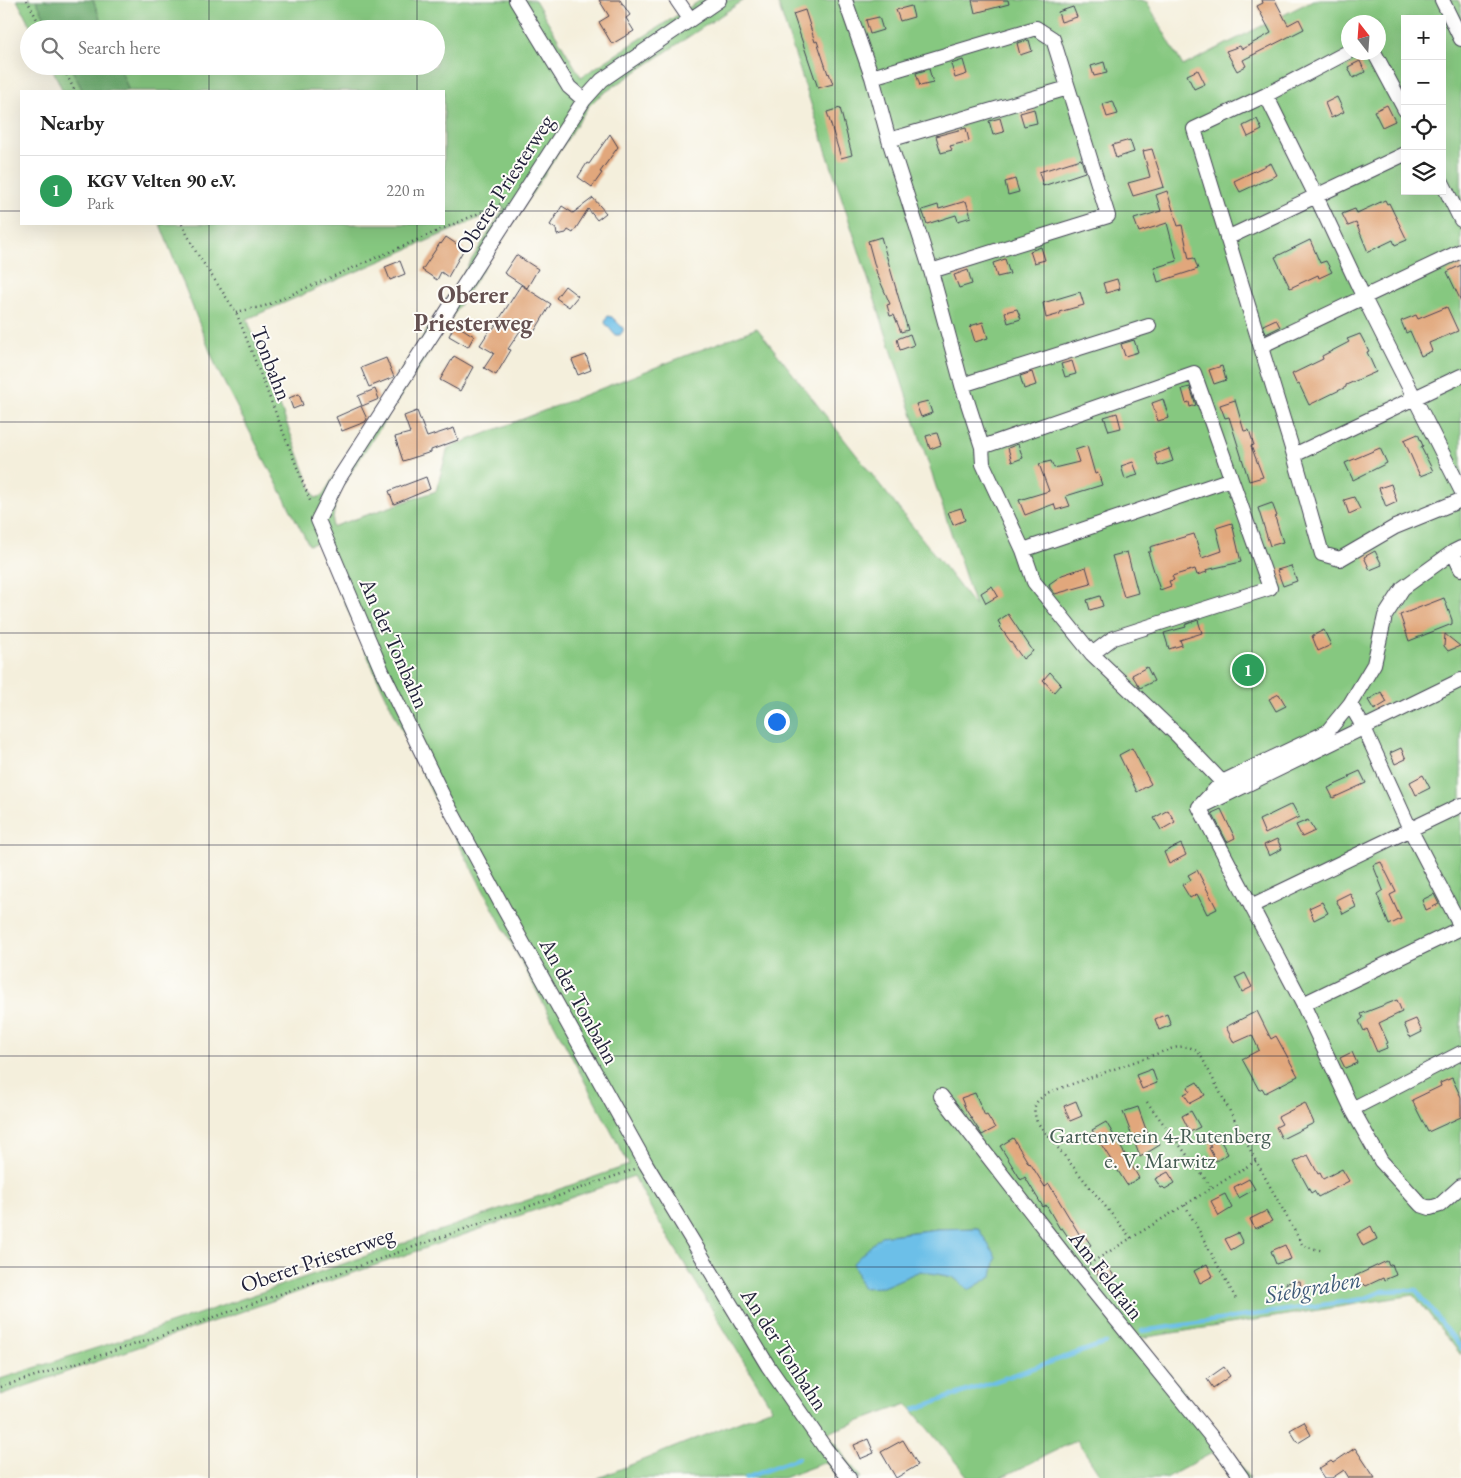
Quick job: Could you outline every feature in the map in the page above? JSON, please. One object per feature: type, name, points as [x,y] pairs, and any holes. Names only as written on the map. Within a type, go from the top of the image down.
[{"type":"street","points":[[516,0],[569,87],[584,100]]},
{"type":"street","points":[[677,0],[690,20]]},
{"type":"street","name":"Oberer Priesterweg","points":[[318,520],[338,480],[584,100],[602,80],[719,0]]},
{"type":"street","points":[[845,0],[872,77],[889,140],[931,271],[962,385],[982,447],[983,464],[1023,550],[1034,582],[1092,654],[1177,735],[1222,782]]},
{"type":"street","points":[[1442,0],[1461,39]]},
{"type":"street","points":[[872,77],[1036,28],[1053,39],[1108,216],[931,271]]},
{"type":"street","points":[[1341,56],[1266,95],[1194,129],[1294,455],[1322,554],[1340,559],[1395,527],[1461,500]]},
{"type":"street","points":[[1378,60],[1402,105]]},
{"type":"street","points":[[889,140],[1068,88]]},
{"type":"street","points":[[1266,95],[1364,298],[1461,490]]},
{"type":"street","points":[[1227,238],[1401,156]]},
{"type":"street","points":[[1446,190],[1461,220]]},
{"type":"street","points":[[1261,346],[1461,251]]},
{"type":"street","points":[[962,385],[1149,326]]},
{"type":"street","points":[[982,447],[1194,373],[1270,588],[1113,638],[1092,654]]},
{"type":"street","points":[[1294,455],[1461,376]]},
{"type":"street","points":[[1023,550],[1231,480]]},
{"type":"street","name":"An der Tonbahn","points":[[318,520],[382,671],[442,794],[504,909],[646,1164],[768,1366],[825,1448],[849,1478]]},
{"type":"street","points":[[1199,807],[1222,782],[1327,732],[1350,704],[1374,664],[1385,616],[1403,588],[1457,550],[1461,570]]},
{"type":"street","points":[[1199,807],[1461,680]]},
{"type":"street","points":[[1303,1004],[1461,928],[1410,829],[1364,728],[1350,704]]},
{"type":"street","points":[[1251,906],[1461,805]]},
{"type":"street","points":[[1199,807],[1303,1004],[1352,1109],[1381,1161],[1421,1205],[1430,1208],[1440,1206],[1461,1186]]},
{"type":"street","points":[[1352,1109],[1461,1053]]},
{"type":"street","name":"Am Feldrain","points":[[940,1096],[1077,1271],[1222,1450],[1242,1478]]},
{"type":"path","points":[[27,0],[37,20]]},
{"type":"path","points":[[67,75],[74,90]]},
{"type":"path","points":[[236,312],[265,306],[524,193]]},
{"type":"path","name":"Tonbahn","points":[[182,225],[196,252],[236,312],[318,520]]},
{"type":"path","points":[[1131,1238],[1036,1122],[1033,1110],[1037,1101],[1047,1093],[1172,1048],[1184,1046],[1192,1047],[1200,1054],[1303,1246],[1324,1251]]},
{"type":"path","points":[[1148,1102],[1212,1188]]},
{"type":"path","points":[[1077,1271],[1256,1161]]},
{"type":"path","name":"Oberer Priesterweg","points":[[0,1387],[164,1334],[627,1173],[646,1164]]},
{"type":"path","points":[[1185,1205],[1236,1299]]},
{"type":"green space","points":[[17,0],[36,0],[46,20],[27,20]]},
{"type":"green space","points":[[36,0],[93,0],[101,20],[46,20]]},
{"type":"green space","name":"Gartenverein 4-Rutenberg e. V. Marwitz","points":[[93,0],[535,0],[581,77],[701,0],[744,0],[598,97],[588,107],[344,483],[335,504],[332,527],[436,491],[448,448],[757,328],[975,606],[777,0],[1006,0],[1007,2],[1011,0],[1141,0],[1147,2],[1183,66],[1313,0],[1458,0],[1461,6],[1461,1329],[1456,1334],[1461,1341],[1461,1355],[1414,1295],[1141,1338],[1249,1478],[1232,1478],[1214,1452],[1166,1478],[1102,1478],[1077,1440],[1000,1478],[969,1478],[907,1404],[827,1433],[861,1478],[838,1478],[826,1462],[783,1478],[598,1478],[772,1408],[653,1212],[634,1176],[0,1395],[0,1379],[152,1330],[629,1165],[435,799],[375,673],[319,542],[309,545],[217,369],[160,225],[445,225],[445,90],[129,90],[123,75],[445,75],[445,20],[101,20]],"holes":[[[505,207],[322,496],[315,498],[247,319]],[[978,1228],[953,1277],[920,1271],[882,1236],[937,1229]]]},
{"type":"green space","points":[[55,75],[75,75],[82,90],[63,90]]},
{"type":"green space","points":[[75,75],[123,75],[129,90],[82,90]]},
{"type":"water","points":[[607,316],[612,317],[623,328],[620,335],[615,335],[605,323]]},
{"type":"water","points":[[978,1228],[996,1257],[992,1276],[969,1290],[953,1277],[920,1271],[883,1287],[862,1288],[853,1263],[881,1236],[937,1229]]},
{"type":"building","points":[[599,0],[620,0],[630,15],[626,18],[634,31],[612,44],[599,22],[609,16]]},
{"type":"building","points":[[972,0],[1008,0],[1009,4],[975,13]]},
{"type":"building","points":[[1262,0],[1275,0],[1288,25],[1299,19],[1304,29],[1243,60],[1246,66],[1237,71],[1226,51],[1240,46],[1242,49],[1271,33],[1257,6],[1263,3]]},
{"type":"building","points":[[911,6],[914,17],[900,21],[896,10]]},
{"type":"building","points":[[1073,7],[1077,17],[1061,22],[1058,12]]},
{"type":"building","points":[[805,10],[815,42],[817,41],[833,84],[818,88],[793,14]]},
{"type":"building","points":[[879,17],[883,30],[870,34],[866,20]]},
{"type":"building","points":[[1029,40],[1032,51],[1020,55],[1017,43]]},
{"type":"building","points":[[963,60],[967,74],[955,78],[951,64]]},
{"type":"building","points":[[1360,61],[1365,72],[1353,78],[1348,67]]},
{"type":"building","points":[[1104,62],[1107,73],[1094,76],[1091,66]]},
{"type":"building","points":[[929,69],[933,83],[920,86],[916,73]]},
{"type":"building","points":[[1198,70],[1205,84],[1194,89],[1187,75]]},
{"type":"building","points":[[1337,97],[1344,112],[1331,118],[1325,103]]},
{"type":"building","points":[[1113,101],[1118,114],[1107,117],[1103,104]]},
{"type":"building","points":[[1387,105],[1395,121],[1382,127],[1374,111]]},
{"type":"building","points":[[840,108],[852,155],[841,158],[827,112]]},
{"type":"building","points":[[1034,109],[1037,123],[1024,126],[1020,113]]},
{"type":"building","points":[[1000,118],[1004,132],[993,135],[989,121]]},
{"type":"building","points":[[1257,119],[1262,130],[1248,137],[1243,126]]},
{"type":"building","points":[[966,128],[969,141],[950,146],[952,150],[941,153],[936,136]]},
{"type":"building","points":[[610,134],[618,147],[592,187],[578,177]]},
{"type":"building","points":[[1130,140],[1134,152],[1116,158],[1112,145]]},
{"type":"building","points":[[1152,149],[1164,187],[1133,196],[1128,183],[1150,177],[1143,151]]},
{"type":"building","points":[[1081,159],[1085,172],[1043,186],[1039,172]]},
{"type":"building","points":[[1271,163],[1277,175],[1240,192],[1234,181]]},
{"type":"building","points":[[1015,179],[1019,192],[1008,195],[1005,182]]},
{"type":"building","points":[[1167,191],[1178,226],[1182,225],[1189,259],[1194,258],[1198,269],[1158,282],[1154,268],[1177,261],[1167,223],[1139,232],[1134,219],[1161,211],[1156,195]]},
{"type":"building","points":[[593,198],[606,213],[597,220],[588,209],[573,233],[568,230],[566,233],[557,235],[556,229],[550,225],[562,206],[573,213]]},
{"type":"building","points":[[1385,200],[1387,204],[1389,203],[1407,240],[1395,245],[1393,240],[1368,252],[1356,223],[1348,226],[1342,214],[1355,209],[1357,213]]},
{"type":"building","points":[[966,201],[971,217],[958,221],[956,215],[927,224],[922,210],[938,205],[939,209]]},
{"type":"building","points":[[446,237],[464,249],[448,277],[441,272],[437,280],[422,270]]},
{"type":"building","points":[[881,237],[908,330],[901,332],[894,315],[890,316],[887,305],[890,304],[877,274],[868,241]]},
{"type":"building","points":[[1310,240],[1320,263],[1326,261],[1332,272],[1319,278],[1318,275],[1290,288],[1275,257]]},
{"type":"building","points":[[1041,247],[1045,260],[1034,263],[1030,251]]},
{"type":"building","points":[[516,255],[538,269],[527,288],[504,273]]},
{"type":"building","points":[[1005,259],[1010,274],[997,277],[993,263]]},
{"type":"building","points":[[400,261],[405,274],[390,280],[385,267]]},
{"type":"building","points":[[1461,265],[1461,301],[1447,272]]},
{"type":"building","points":[[968,270],[972,284],[959,288],[954,275]]},
{"type":"building","points":[[1117,279],[1120,289],[1106,293],[1103,283]]},
{"type":"building","points":[[521,285],[551,304],[531,337],[520,331],[508,349],[511,350],[496,375],[484,368],[494,353],[480,345],[491,328],[493,329]]},
{"type":"building","points":[[565,286],[578,296],[569,307],[556,298]]},
{"type":"building","points":[[1080,292],[1084,305],[1046,318],[1043,303]]},
{"type":"building","points":[[1447,307],[1458,331],[1429,343],[1432,351],[1421,356],[1410,331],[1406,333],[1401,321],[1416,315],[1418,319]]},
{"type":"building","points":[[1017,309],[1021,319],[1008,323],[1005,312]]},
{"type":"building","points":[[1276,319],[1280,327],[1266,334],[1263,325]]},
{"type":"building","points":[[983,322],[988,338],[975,342],[970,326]]},
{"type":"building","points":[[455,324],[474,336],[468,347],[449,336]]},
{"type":"building","points":[[910,334],[914,345],[900,350],[897,339]]},
{"type":"building","points":[[1360,334],[1369,351],[1367,352],[1376,372],[1346,385],[1346,387],[1309,405],[1292,374],[1323,359],[1322,356],[1349,342],[1347,339]]},
{"type":"building","points":[[1134,340],[1138,352],[1125,356],[1121,344]]},
{"type":"building","points":[[586,355],[591,370],[578,375],[572,360]]},
{"type":"building","points":[[454,356],[473,367],[460,391],[440,380]]},
{"type":"building","points":[[386,358],[394,377],[369,387],[361,368]]},
{"type":"building","points":[[1072,361],[1076,374],[1065,377],[1061,364]]},
{"type":"building","points":[[1222,366],[1226,380],[1214,384],[1209,370]]},
{"type":"building","points":[[1032,372],[1036,385],[1024,389],[1020,376]]},
{"type":"building","points":[[1190,387],[1196,405],[1190,407],[1189,402],[1186,403],[1182,389]]},
{"type":"building","points":[[375,389],[379,399],[362,406],[358,396]]},
{"type":"building","points":[[299,394],[303,405],[293,409],[289,398]]},
{"type":"building","points":[[1163,399],[1169,418],[1158,421],[1152,403]]},
{"type":"building","points":[[1235,400],[1244,431],[1249,430],[1254,445],[1251,446],[1263,477],[1249,481],[1229,417],[1225,418],[1220,405]]},
{"type":"building","points":[[928,401],[932,413],[921,417],[916,404]]},
{"type":"building","points":[[361,406],[367,419],[365,422],[342,431],[336,417]]},
{"type":"building","points":[[417,411],[427,437],[454,428],[458,440],[431,450],[431,452],[403,461],[395,437],[410,433],[404,416]]},
{"type":"building","points":[[1117,413],[1121,428],[1109,431],[1104,417]]},
{"type":"building","points":[[937,433],[941,445],[930,449],[926,436]]},
{"type":"building","points":[[1418,434],[1423,446],[1421,447],[1433,471],[1420,476],[1404,440]]},
{"type":"building","points":[[1018,444],[1023,458],[1012,462],[1008,448]]},
{"type":"building","points":[[1087,446],[1095,474],[1098,473],[1102,485],[1066,496],[1070,506],[1056,510],[1054,504],[1025,515],[1019,500],[1049,491],[1039,464],[1051,461],[1054,468],[1079,462],[1075,450]]},
{"type":"building","points":[[1380,448],[1387,463],[1353,480],[1345,463]]},
{"type":"building","points":[[1169,449],[1173,461],[1158,466],[1155,454]]},
{"type":"building","points":[[1133,462],[1138,475],[1125,479],[1121,466]]},
{"type":"building","points":[[426,477],[430,489],[394,504],[389,491]]},
{"type":"building","points":[[1391,484],[1397,502],[1386,507],[1379,488]]},
{"type":"building","points":[[1354,497],[1360,509],[1349,514],[1344,500]]},
{"type":"building","points":[[1272,503],[1283,542],[1270,546],[1258,508]]},
{"type":"building","points":[[961,508],[965,520],[953,525],[948,512]]},
{"type":"building","points":[[1232,523],[1241,562],[1206,570],[1207,572],[1197,575],[1195,569],[1172,576],[1174,580],[1169,581],[1171,586],[1160,590],[1148,552],[1151,552],[1150,547],[1194,534],[1202,558],[1222,551],[1216,528]]},
{"type":"building","points":[[1375,551],[1382,565],[1370,570],[1364,557]]},
{"type":"building","points":[[1127,552],[1138,593],[1124,597],[1112,556]]},
{"type":"building","points":[[1291,566],[1297,581],[1283,586],[1277,570]]},
{"type":"building","points":[[1086,567],[1091,584],[1055,594],[1050,588],[1049,584],[1062,575]]},
{"type":"building","points":[[992,586],[998,596],[986,603],[981,593]]},
{"type":"building","points":[[1100,596],[1103,606],[1090,610],[1087,600]]},
{"type":"building","points":[[1444,598],[1452,624],[1409,641],[1400,615]]},
{"type":"building","points":[[1008,614],[1033,651],[1023,659],[1000,627],[998,621]]},
{"type":"building","points":[[1198,620],[1202,633],[1180,640],[1182,645],[1169,649],[1164,633],[1186,627],[1185,625]]},
{"type":"building","points":[[1324,630],[1331,645],[1318,651],[1312,636]]},
{"type":"building","points":[[1445,634],[1460,646],[1448,651],[1444,646]]},
{"type":"building","points":[[1147,667],[1154,681],[1140,688],[1132,675]]},
{"type":"building","points":[[1050,672],[1061,684],[1054,692],[1043,680]]},
{"type":"building","points":[[1381,692],[1387,702],[1374,710],[1368,700]]},
{"type":"building","points":[[1279,694],[1286,706],[1276,711],[1269,699]]},
{"type":"building","points":[[1132,748],[1151,784],[1137,792],[1119,755]]},
{"type":"building","points":[[1401,748],[1406,759],[1395,764],[1390,753]]},
{"type":"building","points":[[1360,771],[1366,783],[1333,798],[1328,788]]},
{"type":"building","points":[[1423,775],[1430,788],[1416,795],[1410,782]]},
{"type":"building","points":[[1292,804],[1299,817],[1265,834],[1259,820]]},
{"type":"building","points":[[1221,809],[1235,838],[1227,842],[1212,813]]},
{"type":"building","points":[[1168,810],[1175,822],[1161,830],[1154,818]]},
{"type":"building","points":[[1308,820],[1315,831],[1302,837],[1296,825]]},
{"type":"building","points":[[1277,839],[1282,849],[1269,856],[1264,845]]},
{"type":"building","points":[[1181,844],[1186,855],[1169,864],[1164,852]]},
{"type":"building","points":[[1381,862],[1396,892],[1390,895],[1401,919],[1389,925],[1377,894],[1383,890],[1373,865]]},
{"type":"building","points":[[1197,870],[1217,909],[1207,914],[1197,894],[1190,898],[1182,885],[1191,880],[1188,875]]},
{"type":"building","points":[[1350,893],[1356,907],[1343,914],[1336,900]]},
{"type":"building","points":[[1434,894],[1439,904],[1426,910],[1422,900]]},
{"type":"building","points":[[1322,902],[1328,913],[1314,920],[1309,908]]},
{"type":"building","points":[[1245,973],[1252,987],[1242,992],[1235,978]]},
{"type":"building","points":[[1397,1000],[1402,1012],[1379,1023],[1388,1043],[1386,1044],[1387,1048],[1377,1052],[1367,1029],[1364,1031],[1359,1021],[1363,1018],[1361,1014]]},
{"type":"building","points":[[1257,1011],[1271,1039],[1276,1036],[1298,1076],[1265,1093],[1262,1088],[1259,1090],[1242,1059],[1259,1050],[1252,1035],[1234,1043],[1226,1027]]},
{"type":"building","points":[[1167,1014],[1171,1025],[1159,1030],[1155,1019]]},
{"type":"building","points":[[1416,1019],[1422,1032],[1410,1038],[1404,1024]]},
{"type":"building","points":[[1352,1052],[1357,1063],[1345,1068],[1340,1058]]},
{"type":"building","points":[[1152,1069],[1157,1083],[1142,1089],[1136,1075]]},
{"type":"building","points":[[1452,1078],[1461,1097],[1461,1117],[1428,1132],[1412,1100],[1441,1086],[1440,1083]]},
{"type":"building","points":[[1197,1082],[1205,1095],[1190,1103],[1184,1094],[1190,1091],[1188,1087]]},
{"type":"building","points":[[975,1093],[985,1116],[987,1115],[995,1128],[982,1135],[966,1110],[961,1098]]},
{"type":"building","points":[[1076,1101],[1082,1116],[1070,1121],[1064,1106]]},
{"type":"building","points":[[1305,1103],[1314,1123],[1282,1139],[1276,1127],[1282,1124],[1278,1117]]},
{"type":"building","points":[[1138,1107],[1148,1135],[1152,1132],[1160,1145],[1140,1157],[1123,1112]]},
{"type":"building","points":[[1191,1111],[1200,1127],[1190,1132],[1182,1116]]},
{"type":"building","points":[[1106,1122],[1139,1178],[1127,1185],[1092,1130]]},
{"type":"building","points":[[1013,1138],[1045,1187],[1049,1184],[1081,1237],[1084,1235],[1091,1245],[1079,1253],[1062,1228],[1060,1229],[1046,1205],[1043,1207],[1025,1177],[1021,1180],[1000,1146]]},
{"type":"building","points":[[1219,1138],[1228,1154],[1216,1161],[1209,1148],[1211,1147],[1209,1143]]},
{"type":"building","points":[[1308,1155],[1318,1174],[1320,1173],[1323,1179],[1342,1169],[1349,1181],[1318,1197],[1314,1191],[1311,1193],[1294,1162]]},
{"type":"building","points":[[1168,1172],[1175,1183],[1165,1189],[1161,1188],[1155,1179]]},
{"type":"building","points":[[1249,1179],[1255,1189],[1239,1198],[1234,1187]]},
{"type":"building","points":[[1225,1194],[1232,1208],[1219,1216],[1211,1201]]},
{"type":"building","points":[[1266,1211],[1272,1221],[1255,1229],[1250,1219]]},
{"type":"building","points":[[1371,1226],[1377,1239],[1363,1246],[1357,1234]]},
{"type":"building","points":[[1238,1233],[1243,1243],[1231,1250],[1225,1239]]},
{"type":"building","points":[[1285,1245],[1291,1259],[1276,1264],[1271,1251]]},
{"type":"building","points":[[1387,1261],[1389,1266],[1392,1264],[1396,1275],[1384,1280],[1383,1278],[1366,1286],[1364,1284],[1360,1286],[1355,1276]]},
{"type":"building","points":[[1207,1264],[1213,1276],[1200,1283],[1194,1271]]},
{"type":"building","points":[[1107,1265],[1114,1276],[1103,1283],[1096,1272]]},
{"type":"building","points":[[1300,1281],[1302,1296],[1289,1298],[1286,1283]]},
{"type":"building","points":[[1224,1367],[1230,1376],[1213,1388],[1207,1379]]},
{"type":"building","points":[[1304,1422],[1311,1435],[1298,1443],[1290,1430]]},
{"type":"building","points":[[868,1439],[874,1453],[860,1459],[854,1445]]},
{"type":"building","points":[[903,1440],[918,1465],[896,1478],[881,1452]]},
{"type":"building","points":[[1355,1448],[1375,1478],[1349,1478],[1344,1470],[1332,1478],[1324,1478],[1318,1469],[1331,1461],[1333,1463]]},
{"type":"waterway","name":"Siebgraben","points":[[1142,1331],[1363,1299],[1383,1291],[1416,1290],[1461,1348]]},
{"type":"waterway","name":"Siebgraben","points":[[915,1409],[1106,1343]]},
{"type":"waterway","name":"Siebgraben","points":[[746,1478],[798,1458]]},
{"type":"place","name":"KGV Velten 90 e.V.","points":[[1248,670]]},
{"type":"district","name":"Oberer Priesterweg","points":[[473,309]]}]
